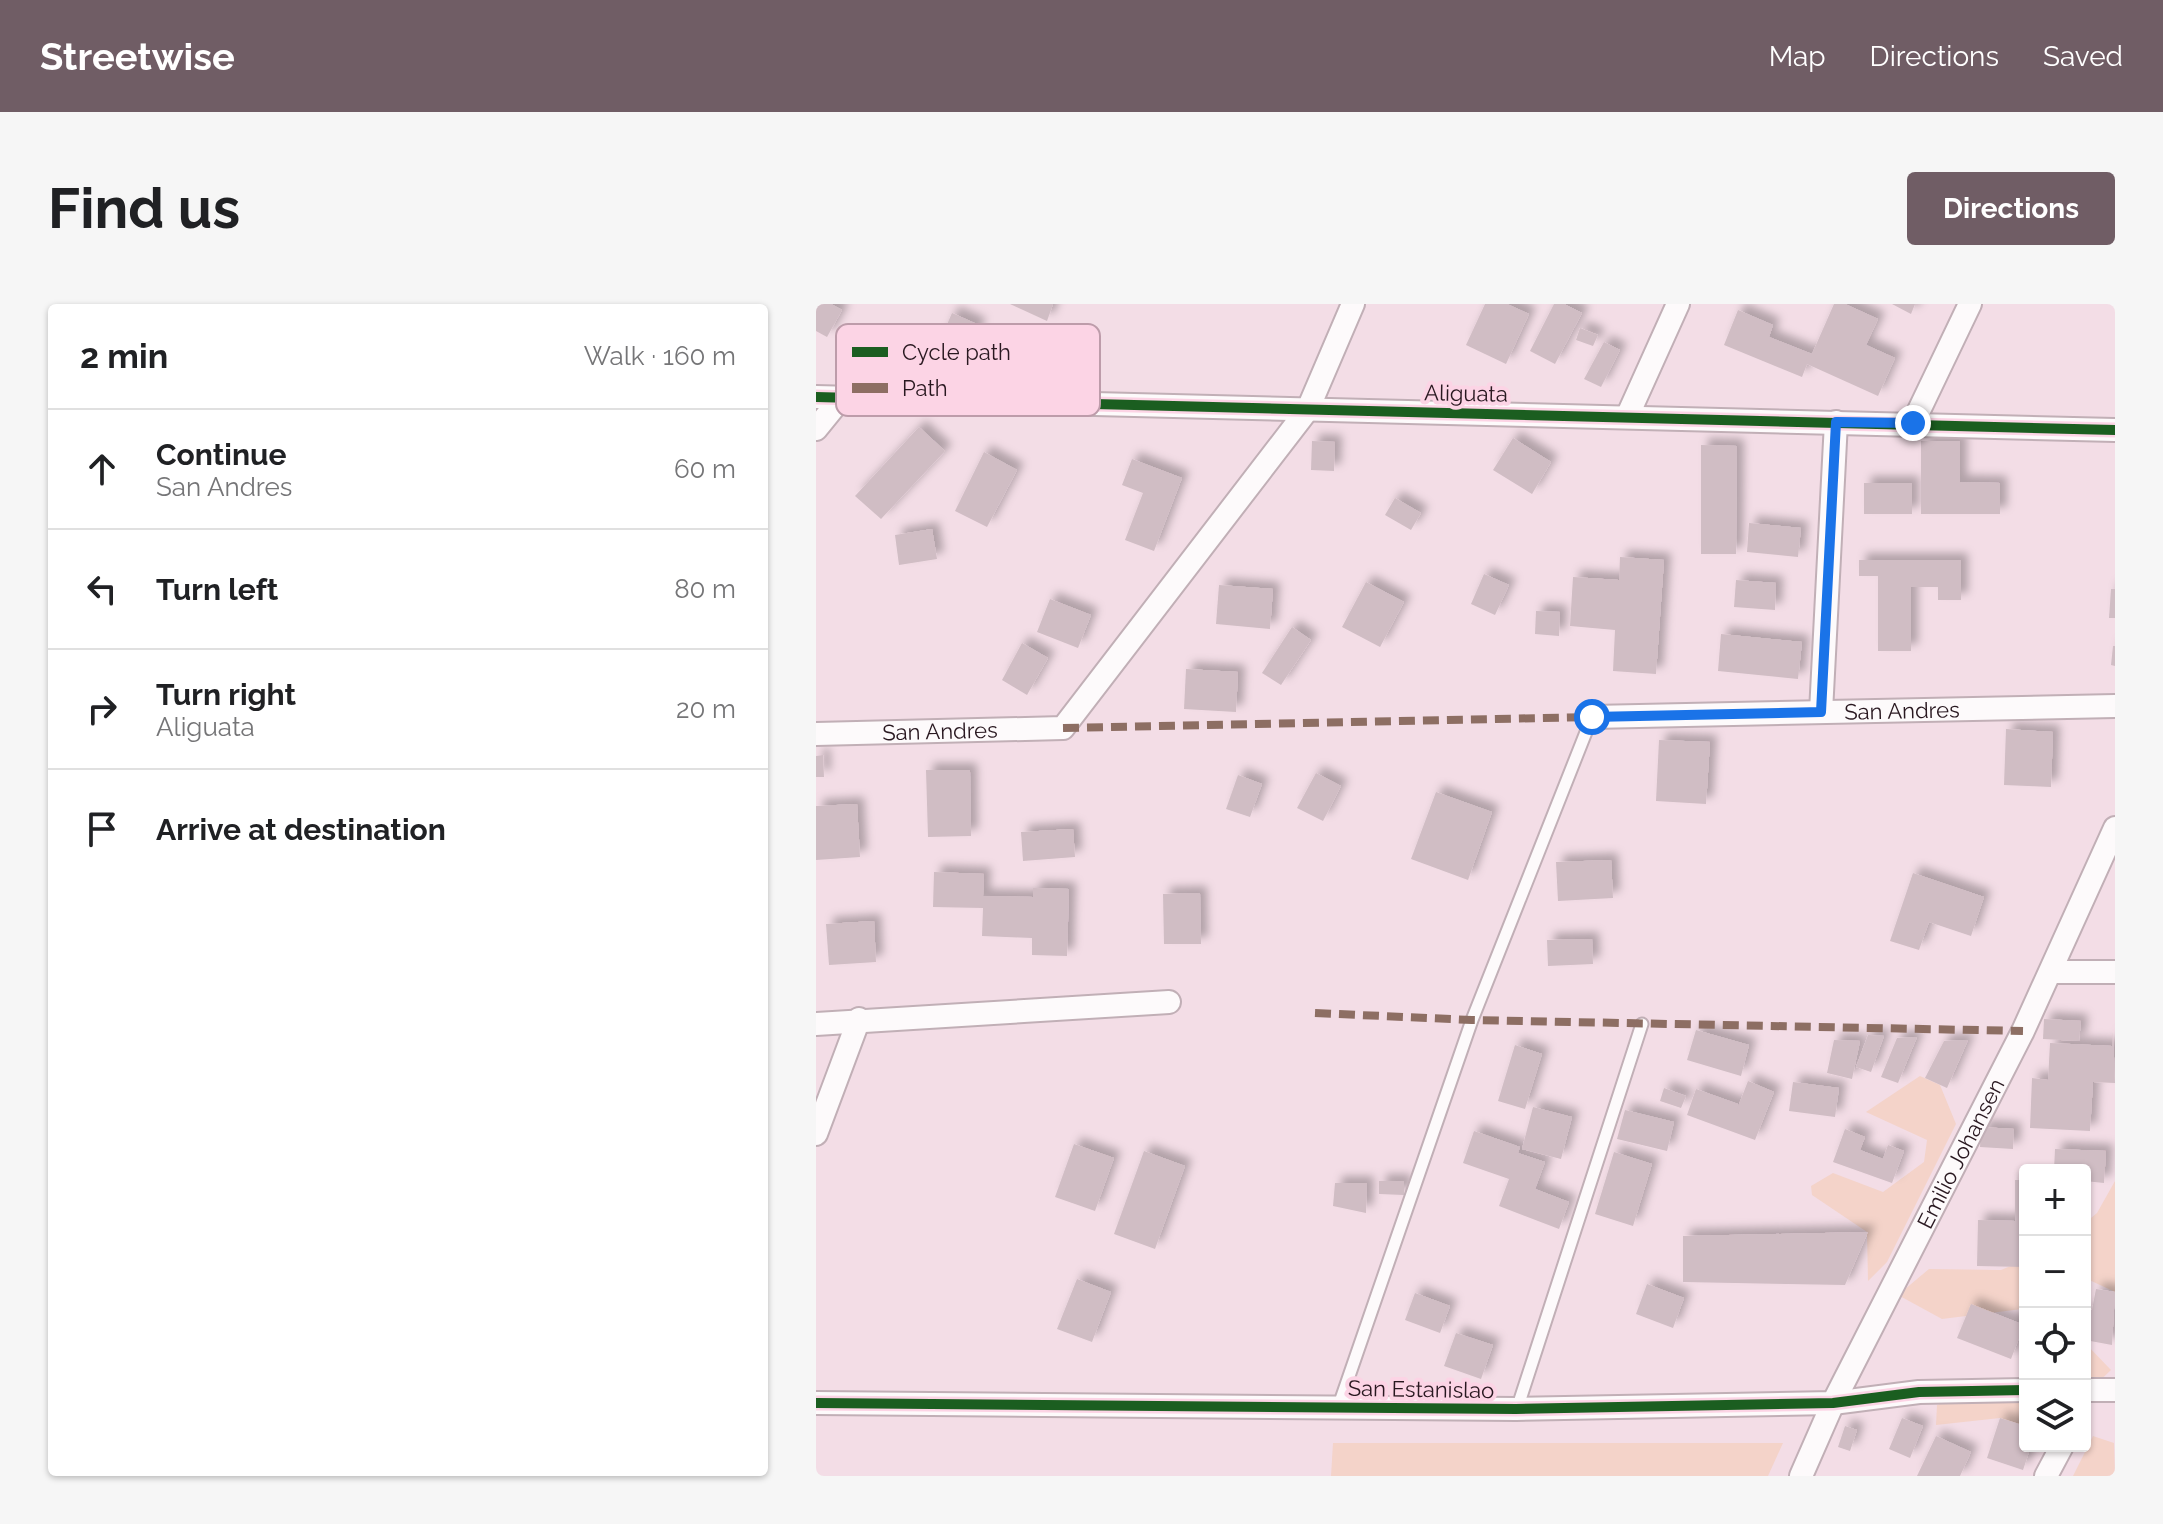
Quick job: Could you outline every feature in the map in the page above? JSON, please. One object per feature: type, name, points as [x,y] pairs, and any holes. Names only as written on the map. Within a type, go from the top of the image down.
[{"type":"street","points":[[1308,409],[1353,304]]},
{"type":"street","points":[[1627,417],[1678,304]]},
{"type":"street","points":[[1913,423],[1970,304]]},
{"type":"street","points":[[816,429],[836,404]]},
{"type":"street","name":"Aliguata","points":[[1100,404],[2115,430]]},
{"type":"street","name":"San Andres","points":[[816,734],[1063,728],[1308,409]]},
{"type":"street","points":[[1821,712],[1836,422]]},
{"type":"street","name":"San Andres","points":[[1592,717],[2115,706]]},
{"type":"street","name":"Emilio Johansen","points":[[1801,1476],[1833,1403],[2051,972],[2115,828]]},
{"type":"street","points":[[2051,972],[2115,972]]},
{"type":"street","points":[[816,1024],[1169,1002]]},
{"type":"street","points":[[816,1134],[859,1019]]},
{"type":"street","name":"San Estanislao","points":[[816,1403],[1516,1409],[1833,1403],[1919,1392],[2019,1390]]},
{"type":"street","points":[[2091,1393],[2115,1390]]},
{"type":"street","points":[[2046,1476],[2059,1452]]},
{"type":"lane","points":[[1338,1408],[1472,1020],[1592,717]]},
{"type":"lane","points":[[1516,1409],[1642,1024]]},
{"type":"shaded area","points":[[1920,1076],[1940,1085],[1956,1124],[1887,1262],[1868,1281],[1867,1232],[1812,1195],[1811,1186],[1833,1173],[1883,1192],[1924,1162],[1927,1140],[1866,1112]]},
{"type":"shaded area","points":[[2115,1181],[2115,1292],[2091,1281],[2091,1218]]},
{"type":"shaded area","points":[[2019,1262],[2019,1309],[1942,1319],[1898,1295],[1929,1269],[2001,1270]]},
{"type":"shaded area","points":[[2091,1349],[2111,1370],[2091,1389]]},
{"type":"shaded area","points":[[1969,1392],[2019,1399],[2019,1424],[2000,1418],[1936,1425],[1937,1405]]},
{"type":"shaded area","points":[[2093,1436],[2114,1443],[2115,1476],[2073,1476],[2085,1452],[2091,1452]]},
{"type":"shaded area","points":[[1333,1443],[1783,1443],[1768,1476],[1331,1476]]},
{"type":"building","points":[[816,304],[831,304],[842,310],[827,337],[816,331]]},
{"type":"building","points":[[1010,304],[1053,304],[1047,321]]},
{"type":"building","points":[[1485,304],[1507,304],[1529,314],[1506,364],[1466,345]]},
{"type":"building","points":[[1554,304],[1564,304],[1582,313],[1555,364],[1530,351]]},
{"type":"building","points":[[1834,304],[1845,304],[1878,319],[1866,345],[1895,358],[1878,396],[1807,364],[1802,377],[1724,345],[1738,310],[1773,325],[1769,337],[1812,354]]},
{"type":"building","points":[[1892,304],[1915,304],[1911,314]]},
{"type":"building","points":[[952,313],[977,324],[947,324]]},
{"type":"building","points":[[1580,328],[1598,335],[1593,346],[1576,340]]},
{"type":"building","points":[[1604,342],[1620,350],[1601,387],[1584,379]]},
{"type":"building","points":[[919,427],[945,451],[881,519],[855,496]]},
{"type":"building","points":[[1513,438],[1551,462],[1532,494],[1493,470]]},
{"type":"building","points":[[1312,441],[1335,442],[1334,471],[1311,470]]},
{"type":"building","points":[[1921,441],[1960,441],[1960,482],[2000,483],[2000,514],[1921,514]]},
{"type":"building","points":[[1701,445],[1737,446],[1736,554],[1701,554]]},
{"type":"building","points":[[984,452],[1017,470],[987,527],[955,511]]},
{"type":"building","points":[[1132,459],[1182,478],[1154,551],[1125,540],[1143,493],[1122,485]]},
{"type":"building","points":[[1864,483],[1912,483],[1912,514],[1864,514]]},
{"type":"building","points":[[1395,498],[1421,513],[1411,530],[1385,515]]},
{"type":"building","points":[[1749,523],[1801,528],[1798,557],[1747,552]]},
{"type":"building","points":[[932,529],[937,559],[899,565],[895,535]]},
{"type":"building","points":[[1620,557],[1664,560],[1656,674],[1613,671],[1615,630],[1570,626],[1573,577],[1619,580]]},
{"type":"building","points":[[1859,560],[1961,560],[1961,600],[1938,600],[1938,587],[1911,587],[1911,651],[1878,651],[1878,576],[1859,576]]},
{"type":"building","points":[[1484,574],[1509,585],[1495,615],[1471,604]]},
{"type":"building","points":[[1736,580],[1776,583],[1775,610],[1734,607]]},
{"type":"building","points":[[1366,582],[1404,602],[1380,647],[1342,627]]},
{"type":"building","points":[[1219,585],[1273,589],[1270,629],[1216,624]]},
{"type":"building","points":[[2111,589],[2115,589],[2115,618],[2109,618]]},
{"type":"building","points":[[1050,599],[1091,615],[1078,648],[1037,632]]},
{"type":"building","points":[[1536,611],[1560,612],[1559,636],[1535,634]]},
{"type":"building","points":[[1292,627],[1311,640],[1281,685],[1262,673]]},
{"type":"building","points":[[1721,634],[1802,642],[1798,679],[1718,671]]},
{"type":"building","points":[[1022,643],[1048,658],[1027,695],[1002,680]]},
{"type":"building","points":[[2115,646],[2115,666],[2111,665]]},
{"type":"building","points":[[1186,669],[1238,672],[1236,712],[1184,709]]},
{"type":"building","points":[[2006,729],[2053,732],[2051,787],[2004,785]]},
{"type":"building","points":[[1659,740],[1710,742],[1706,804],[1656,801]]},
{"type":"building","points":[[823,755],[824,777],[816,777],[816,756]]},
{"type":"building","points":[[926,770],[970,770],[971,836],[928,837]]},
{"type":"building","points":[[1316,773],[1341,786],[1323,821],[1297,808]]},
{"type":"building","points":[[1238,775],[1262,784],[1250,817],[1226,809]]},
{"type":"building","points":[[1436,792],[1492,812],[1468,880],[1411,859]]},
{"type":"building","points":[[857,804],[860,857],[816,860],[816,806]]},
{"type":"building","points":[[1073,829],[1075,857],[1023,861],[1021,832]]},
{"type":"building","points":[[1611,860],[1613,898],[1558,901],[1556,862]]},
{"type":"building","points":[[934,872],[984,874],[983,896],[1033,897],[1033,888],[1069,889],[1067,956],[1032,955],[1032,938],[982,936],[983,908],[933,907]]},
{"type":"building","points":[[1913,873],[1984,897],[1971,936],[1929,922],[1919,950],[1890,941]]},
{"type":"building","points":[[1200,893],[1201,944],[1164,944],[1163,894]]},
{"type":"building","points":[[874,921],[876,962],[829,965],[826,924]]},
{"type":"building","points":[[1592,939],[1593,964],[1548,966],[1547,940]]},
{"type":"building","points":[[2044,1019],[2081,1021],[2079,1041],[2043,1039]]},
{"type":"building","points":[[1696,1030],[1749,1045],[1741,1076],[1687,1060]]},
{"type":"building","points":[[2113,1031],[2115,1083],[2093,1082],[2090,1131],[2030,1128],[2032,1078],[2048,1080],[2050,1043],[2112,1046]]},
{"type":"building","points":[[1868,1035],[1884,1036],[1871,1072],[1856,1067]]},
{"type":"building","points":[[1917,1037],[1898,1083],[1881,1077],[1897,1038]]},
{"type":"building","points":[[1834,1040],[1860,1041],[1852,1079],[1827,1073]]},
{"type":"building","points":[[1968,1040],[1947,1088],[1925,1078],[1944,1041]]},
{"type":"building","points":[[1515,1045],[1542,1054],[1525,1109],[1498,1101]]},
{"type":"building","points":[[1748,1081],[1774,1092],[1755,1140],[1687,1115],[1696,1089],[1738,1104],[1736,1112]]},
{"type":"building","points":[[1793,1082],[1839,1088],[1835,1117],[1789,1111]]},
{"type":"building","points":[[1664,1088],[1686,1096],[1681,1108],[1660,1101]]},
{"type":"building","points":[[1533,1107],[1572,1117],[1561,1159],[1522,1149]]},
{"type":"building","points":[[1625,1110],[1674,1122],[1667,1151],[1617,1139]]},
{"type":"building","points":[[1981,1127],[2014,1129],[2013,1149],[1980,1147]]},
{"type":"building","points":[[1845,1129],[1865,1137],[1860,1150],[1883,1159],[1888,1145],[1904,1151],[1892,1183],[1833,1162]]},
{"type":"building","points":[[1474,1131],[1520,1147],[1518,1153],[1545,1162],[1535,1189],[1569,1202],[1559,1229],[1499,1206],[1509,1179],[1463,1163]]},
{"type":"building","points":[[1074,1144],[1114,1158],[1095,1211],[1055,1197]]},
{"type":"building","points":[[2055,1149],[2106,1151],[2104,1183],[2091,1182],[2091,1164],[2054,1164]]},
{"type":"building","points":[[1144,1151],[1185,1166],[1155,1249],[1114,1234]]},
{"type":"building","points":[[1614,1152],[1652,1164],[1633,1226],[1595,1214]]},
{"type":"building","points":[[2015,1180],[2019,1180],[2019,1267],[1977,1266],[1978,1220],[2015,1221]]},
{"type":"building","points":[[1379,1181],[1404,1181],[1404,1195],[1379,1194]]},
{"type":"building","points":[[1335,1183],[1367,1183],[1366,1213],[1333,1206]]},
{"type":"building","points":[[1868,1232],[1845,1285],[1683,1282],[1683,1236]]},
{"type":"building","points":[[1077,1279],[1111,1292],[1092,1342],[1057,1329]]},
{"type":"building","points":[[1647,1284],[1684,1298],[1673,1328],[1636,1314]]},
{"type":"building","points":[[2096,1289],[2115,1292],[2112,1345],[2091,1341]]},
{"type":"building","points":[[1415,1293],[1450,1306],[1440,1333],[1405,1320]]},
{"type":"building","points":[[1971,1304],[2019,1323],[2019,1338],[2011,1359],[1957,1338]]},
{"type":"building","points":[[1456,1333],[1493,1345],[1481,1379],[1444,1366]]},
{"type":"building","points":[[1902,1418],[1923,1426],[1910,1458],[1889,1449]]},
{"type":"building","points":[[2000,1418],[2019,1424],[2019,1452],[2029,1452],[2023,1470],[1987,1458]]},
{"type":"building","points":[[1845,1426],[1857,1430],[1850,1451],[1838,1447]]},
{"type":"building","points":[[1936,1436],[1971,1452],[1960,1476],[1917,1476]]},
{"type":"marked path","points":[[1063,728],[1592,717]]},
{"type":"marked path","points":[[1315,1013],[1472,1020],[2023,1031]]},
{"type":"cycle path","points":[[816,397],[836,398]]},
{"type":"cycle path","points":[[1100,404],[2115,430]]},
{"type":"cycle path","points":[[816,1403],[1516,1409],[1833,1403],[1919,1392],[2019,1390]]},
{"type":"route","points":[[1592,717],[1821,712],[1836,422],[1913,423]]}]
